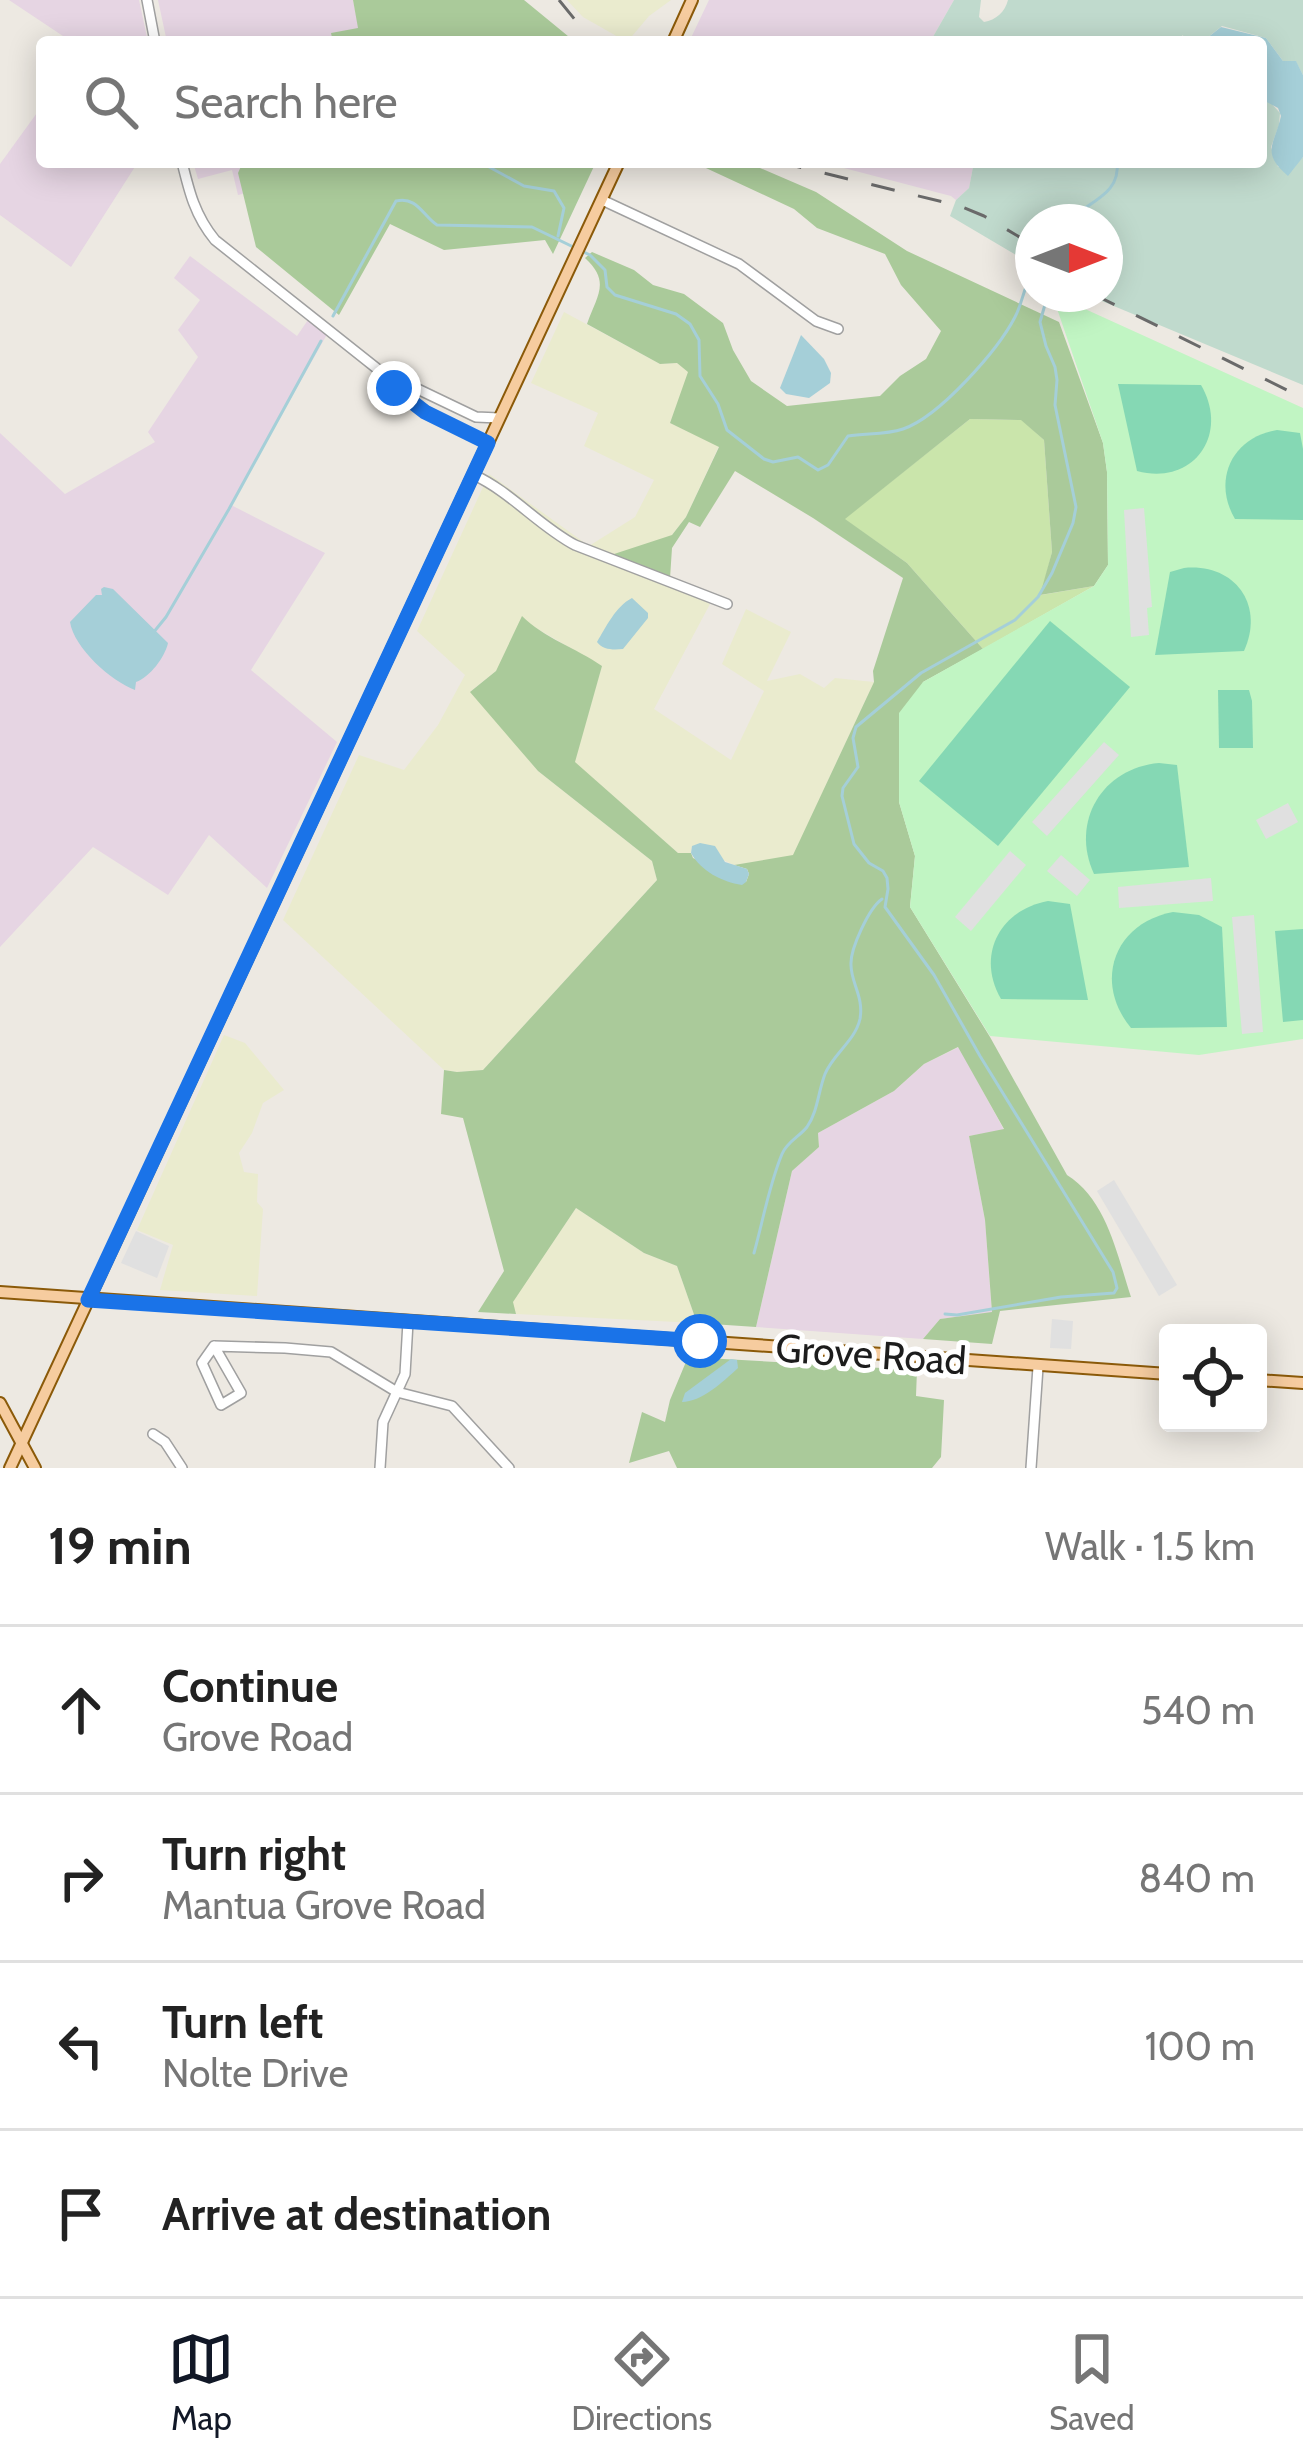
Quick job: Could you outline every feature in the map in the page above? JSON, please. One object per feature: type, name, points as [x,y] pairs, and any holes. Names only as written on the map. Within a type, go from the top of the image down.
[{"type":"main road","points":[[677,36],[692,0]]},
{"type":"main road","points":[[10,1468],[616,168]]},
{"type":"main road","name":"Grove Road","points":[[0,1292],[1159,1373]]},
{"type":"main road","points":[[1267,1381],[1303,1383]]},
{"type":"main road","points":[[0,1403],[35,1468]]},
{"type":"street","points":[[147,0],[154,36]]},
{"type":"street","points":[[184,168],[194,208],[215,240],[425,412],[488,443]]},
{"type":"street","points":[[602,200],[739,264],[816,320],[838,329]]},
{"type":"street","points":[[380,371],[476,417],[499,418]]},
{"type":"street","points":[[473,475],[489,482],[558,536],[728,604]]},
{"type":"street","points":[[380,1468],[383,1422],[405,1374],[408,1322]]},
{"type":"street","points":[[214,1346],[331,1352],[397,1392],[452,1406],[509,1468]]},
{"type":"street","points":[[214,1346],[241,1393],[221,1405],[202,1363],[214,1346]]},
{"type":"street","points":[[1030,1468],[1038,1366]]},
{"type":"street","points":[[153,1434],[165,1442],[182,1468]]},
{"type":"shaded area","points":[[9,0],[139,0],[147,36],[63,36]]},
{"type":"shaded area","points":[[158,0],[353,0],[359,29],[332,36],[166,36]]},
{"type":"shaded area","points":[[709,0],[954,0],[933,36],[692,36]]},
{"type":"shaded area","points":[[36,114],[36,168],[134,168],[71,267],[0,215],[0,164]]},
{"type":"shaded area","points":[[195,168],[277,168],[281,184],[238,195],[232,170],[198,179]]},
{"type":"shaded area","points":[[844,168],[973,168],[969,188],[956,200]]},
{"type":"shaded area","points":[[190,256],[297,336],[312,314],[330,329],[231,505],[325,553],[251,670],[337,742],[267,888],[209,835],[168,895],[93,847],[0,947],[0,433],[65,494],[155,442],[148,432],[198,357],[178,330],[200,300],[174,278]]},
{"type":"shaded area","points":[[1144,508],[1152,607],[1147,608],[1149,635],[1131,637],[1124,510]]},
{"type":"shaded area","points":[[1104,742],[1119,755],[1047,836],[1032,822]]},
{"type":"shaded area","points":[[1288,803],[1298,822],[1266,839],[1256,820]]},
{"type":"shaded area","points":[[1010,851],[1026,865],[971,931],[955,917]]},
{"type":"shaded area","points":[[1061,855],[1090,880],[1077,896],[1047,871]]},
{"type":"shaded area","points":[[1211,878],[1213,901],[1119,908],[1118,887]]},
{"type":"shaded area","points":[[1254,915],[1263,1032],[1242,1034],[1232,917]]},
{"type":"shaded area","points":[[959,1047],[1004,1130],[969,1136],[985,1220],[992,1313],[940,1319],[923,1339],[756,1327],[792,1171],[819,1147],[818,1133],[894,1091],[924,1064]]},
{"type":"shaded area","points":[[1114,1180],[1177,1285],[1159,1296],[1097,1191]]},
{"type":"shaded area","points":[[136,1231],[169,1246],[157,1278],[121,1263]]},
{"type":"shaded area","points":[[1052,1319],[1073,1321],[1071,1349],[1050,1348]]},
{"type":"green space","points":[[353,0],[524,0],[568,36],[332,36],[358,28]]},
{"type":"green space","points":[[567,0],[671,0],[632,36],[616,36],[583,17]]},
{"type":"green space","points":[[954,0],[981,0],[979,17],[984,22],[999,15],[1008,0],[1303,0],[1303,75],[1296,62],[1283,61],[1267,36],[1222,26],[1210,36],[933,36]]},
{"type":"green space","points":[[1270,102],[1280,113],[1271,147],[1278,167],[1293,166],[1303,157],[1303,385],[1123,310],[1123,204],[1015,204],[1015,254],[950,216],[956,200],[969,188],[973,168],[1267,168]]},
{"type":"green space","points":[[240,168],[593,168],[553,254],[545,240],[444,250],[390,224],[339,315],[256,247]]},
{"type":"green space","points":[[706,168],[760,168],[816,192],[907,251],[1015,301],[1015,312],[1038,312],[1059,322],[1103,443],[1108,565],[1094,586],[1040,595],[1052,552],[1044,440],[1021,420],[970,419],[845,519],[907,563],[983,649],[923,682],[899,802],[915,856],[910,907],[1067,1175],[1101,1214],[1131,1297],[1000,1311],[992,1344],[923,1339],[940,1319],[992,1312],[985,1220],[969,1136],[1004,1129],[958,1047],[924,1064],[894,1091],[818,1133],[819,1147],[792,1171],[756,1327],[697,1323],[677,1266],[644,1253],[576,1208],[513,1302],[516,1314],[478,1312],[504,1271],[463,1118],[441,1114],[444,1070],[483,1070],[657,880],[652,861],[538,771],[470,692],[496,671],[522,616],[602,666],[575,762],[678,853],[691,853],[746,882],[747,869],[734,865],[793,855],[874,682],[873,671],[903,578],[735,471],[700,527],[689,522],[672,548],[670,578],[611,555],[672,535],[686,517],[719,447],[670,423],[688,372],[677,363],[660,364],[587,324],[600,282],[585,258],[592,252],[634,270],[653,285],[684,294],[723,323],[751,381],[787,406],[880,396],[926,359],[941,331],[901,285],[885,254],[817,228],[794,209]]},
{"type":"green space","points":[[564,312],[660,364],[677,363],[689,372],[670,423],[719,446],[686,517],[672,535],[670,578],[710,604],[654,709],[731,760],[764,691],[722,664],[746,609],[791,632],[767,681],[800,674],[824,688],[835,678],[874,682],[793,856],[734,865],[692,846],[691,853],[678,853],[574,762],[602,666],[534,627],[496,671],[471,691],[538,771],[652,861],[657,880],[483,1070],[457,1072],[444,1070],[283,920],[359,755],[404,770],[438,725],[465,675],[417,631],[489,474],[589,546],[635,517],[654,480],[584,446],[598,413],[531,383]]},
{"type":"green space","points":[[1058,312],[1092,312],[1303,408],[1303,1039],[1199,1055],[990,1036],[910,907],[915,856],[899,802],[899,713],[923,682],[1094,586],[1108,565],[1103,443]]},
{"type":"green space","points":[[1118,384],[1201,385],[1211,422],[1201,452],[1190,464],[1157,474],[1137,471]]},
{"type":"green space","points":[[970,419],[1022,420],[1044,440],[1052,552],[1041,595],[1094,586],[983,649],[907,563],[844,519]]},
{"type":"green space","points":[[1277,430],[1300,433],[1303,520],[1235,519],[1226,490],[1230,462],[1248,441]]},
{"type":"green space","points":[[1184,568],[1218,572],[1241,590],[1251,618],[1244,651],[1155,655],[1170,572]]},
{"type":"green space","points":[[1050,621],[1130,687],[998,846],[919,781]]},
{"type":"green space","points":[[1218,690],[1249,690],[1253,748],[1219,748]]},
{"type":"green space","points":[[1159,763],[1177,765],[1189,867],[1094,874],[1086,835],[1096,801],[1121,775]]},
{"type":"green space","points":[[1048,901],[1070,904],[1088,1000],[1001,999],[991,967],[997,937],[1016,914]]},
{"type":"green space","points":[[1173,912],[1199,915],[1222,927],[1227,1027],[1131,1028],[1119,1010],[1112,974],[1124,941],[1136,928]]},
{"type":"green space","points":[[1303,929],[1303,1020],[1283,1022],[1275,931]]},
{"type":"green space","points":[[224,1035],[245,1043],[284,1090],[263,1103],[239,1153],[244,1172],[258,1174],[257,1202],[263,1209],[257,1296],[160,1290],[173,1245],[137,1230]]},
{"type":"green space","points":[[576,1208],[644,1253],[677,1266],[697,1323],[516,1314],[512,1302]]},
{"type":"green space","points":[[688,1357],[917,1370],[916,1396],[944,1400],[941,1457],[932,1468],[677,1468],[669,1451],[629,1463],[642,1412],[665,1422]]},
{"type":"water","points":[[1221,27],[1258,36],[1210,36]]},
{"type":"water","points":[[1267,39],[1283,61],[1296,61],[1303,75],[1303,157],[1288,176],[1272,154],[1281,116],[1267,102]]},
{"type":"water","points":[[801,335],[831,373],[830,383],[809,398],[786,394],[780,388]]},
{"type":"water","points":[[104,587],[113,589],[168,643],[156,666],[136,682],[135,690],[95,662],[73,632],[70,622],[96,595],[102,595]]},
{"type":"water","points":[[632,598],[648,618],[623,649],[602,647],[597,642],[608,624]]},
{"type":"water","points":[[692,846],[715,846],[725,862],[747,869],[746,882],[734,884],[706,870],[691,853]]},
{"type":"water","points":[[731,1359],[737,1360],[738,1368],[726,1379],[704,1395],[682,1402],[685,1393]]},
{"type":"waterway","points":[[491,168],[524,186],[554,191],[564,208],[558,236]]},
{"type":"waterway","points":[[1091,204],[1109,190],[1117,168]]},
{"type":"waterway","points":[[333,316],[396,201],[415,204],[437,225],[532,227],[590,255],[605,270],[607,287],[615,295],[676,314],[690,324],[699,340],[700,376],[727,430],[764,459],[798,457],[818,470],[828,465],[848,436],[903,429],[933,411],[982,364],[1017,312]]},
{"type":"waterway","points":[[945,1314],[1114,1293],[1117,1288],[1113,1272],[934,975],[885,907],[887,878],[854,844],[842,796],[858,767],[856,727],[921,673],[1015,620],[1038,597],[1073,523],[1076,507],[1055,405],[1055,367],[1040,322],[1043,312]]},
{"type":"waterway","points":[[153,633],[229,509],[321,341]]},
{"type":"waterway","points":[[754,1253],[782,1154],[811,1121],[825,1074],[860,1019],[852,958],[866,920],[882,899]]},
{"type":"railway","points":[[559,0],[588,36]]},
{"type":"railway","points":[[803,168],[960,206],[1015,234]]},
{"type":"railway","points":[[1123,309],[1303,398]]},
{"type":"route","points":[[394,388],[425,412],[488,443],[88,1300],[700,1341]]}]
